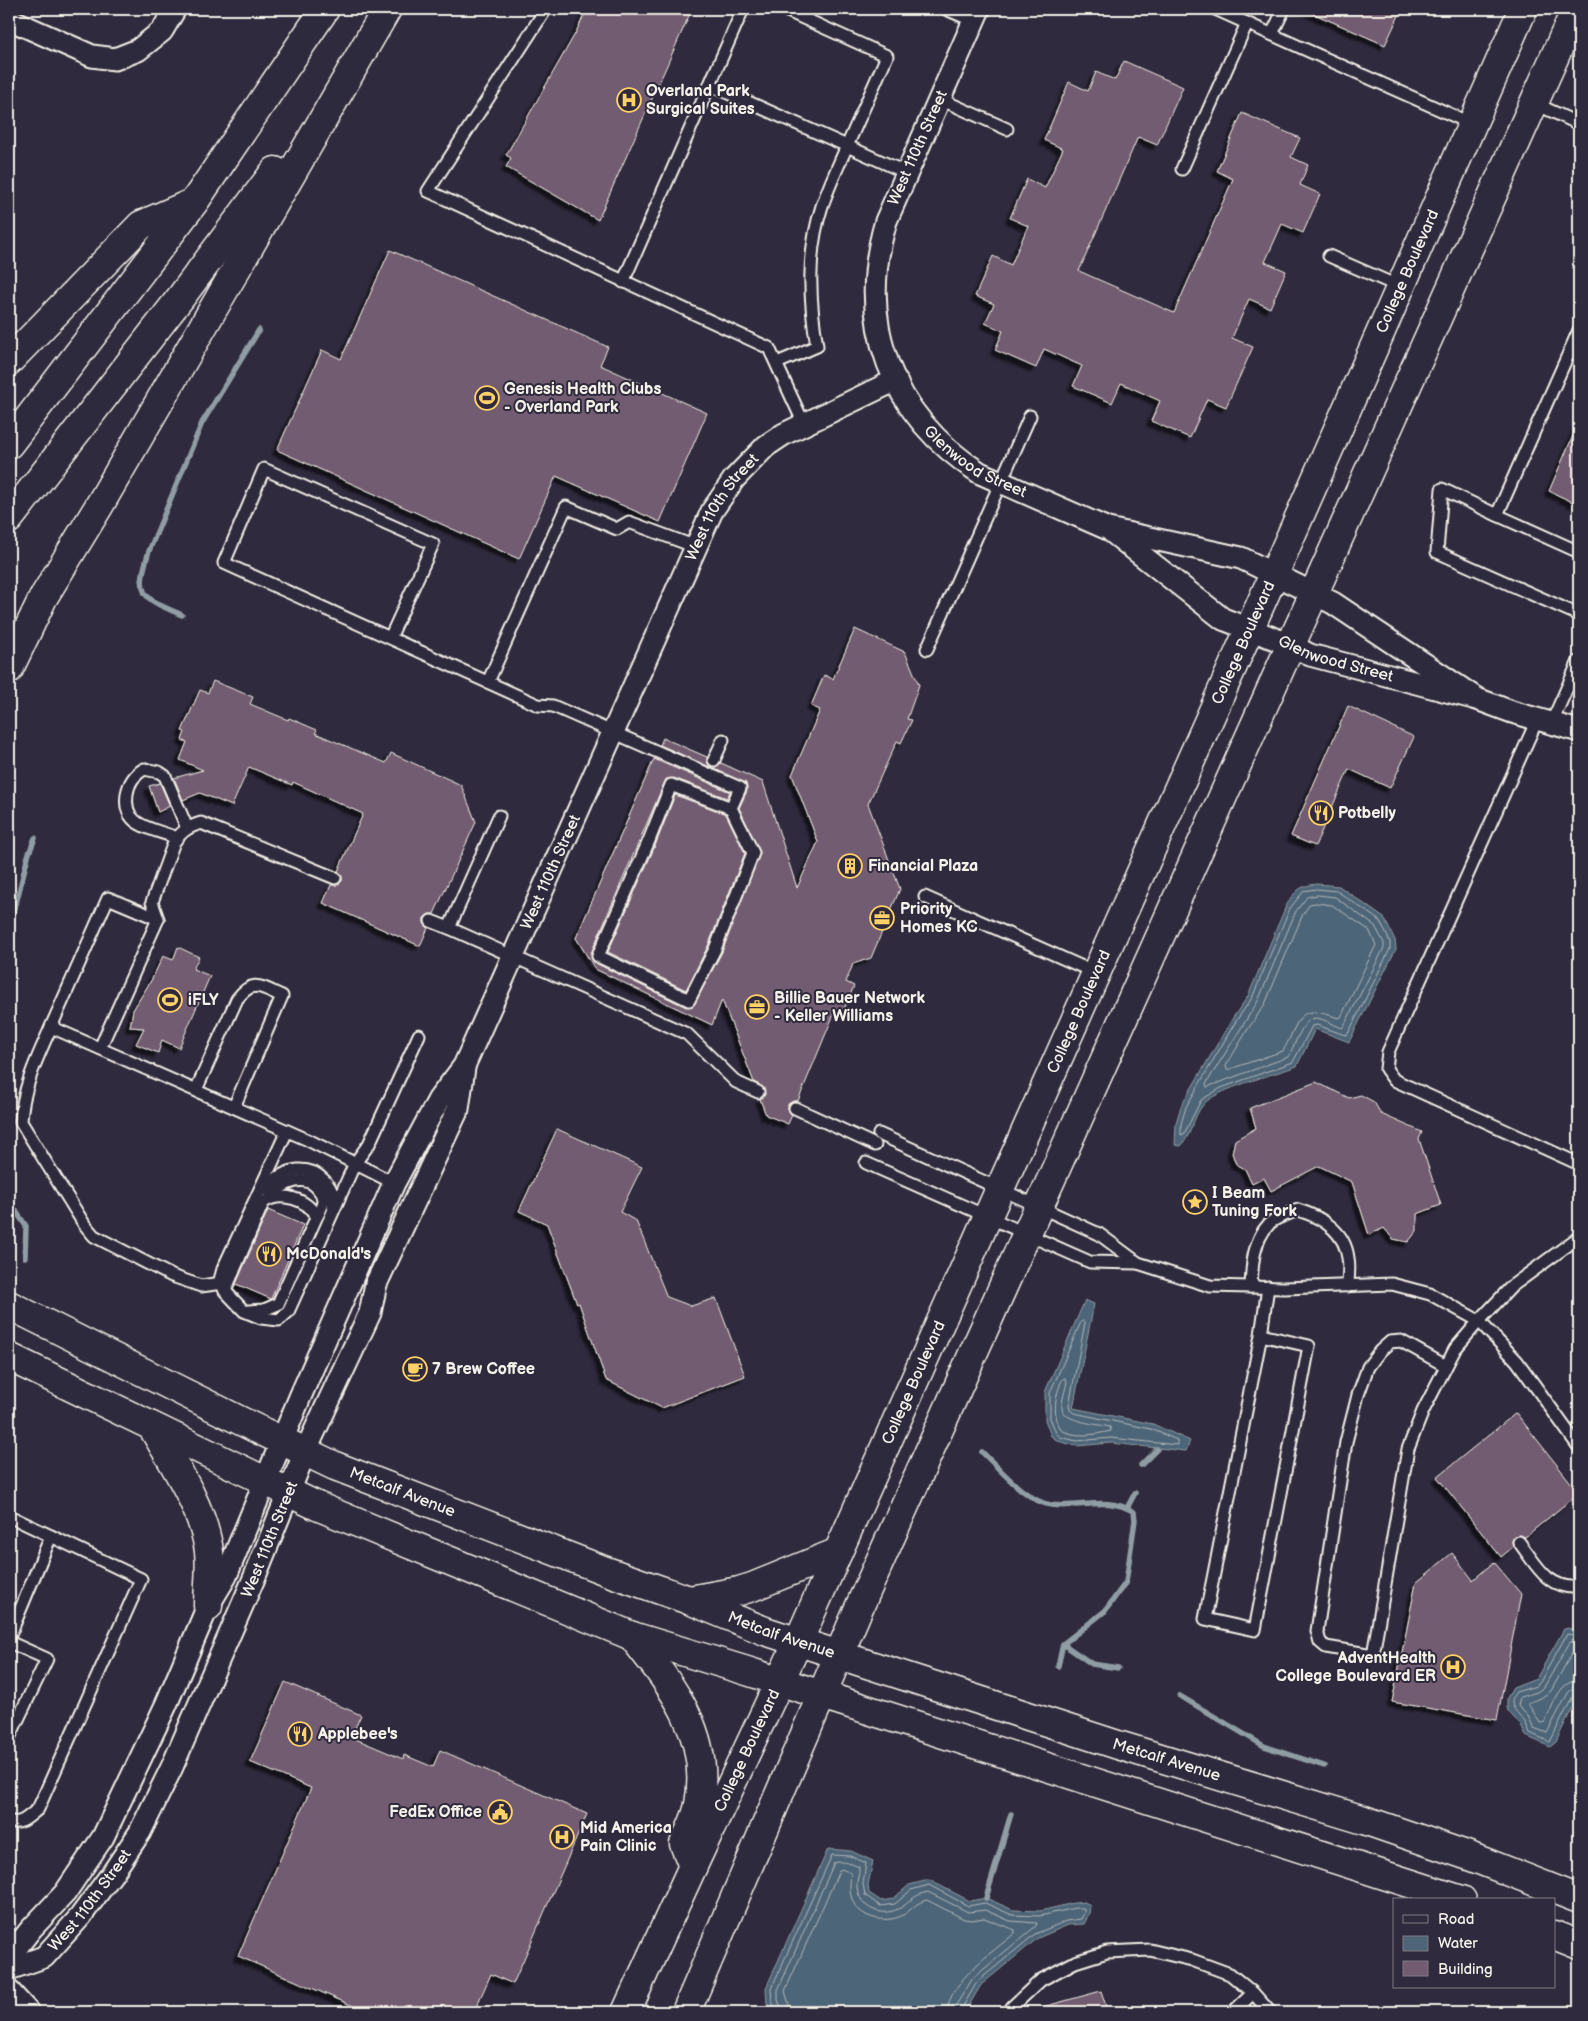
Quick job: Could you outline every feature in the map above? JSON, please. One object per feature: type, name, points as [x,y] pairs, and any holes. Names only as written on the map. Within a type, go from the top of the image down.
[{"type":"main road","points":[[9,444],[195,201],[325,9]]},
{"type":"main road","name":"College Boulevard","points":[[628,2011],[693,1866],[798,1642],[1274,574],[1523,9]]},
{"type":"main road","points":[[686,2012],[839,1656],[1576,9]]},
{"type":"main road","points":[[9,519],[193,281],[282,161],[382,16]]},
{"type":"main road","points":[[9,669],[43,598],[99,506],[382,16]]},
{"type":"main road","points":[[9,361],[142,225],[195,201]]},
{"type":"main road","name":"Metcalf Avenue","points":[[9,1305],[293,1447],[407,1495],[606,1571],[689,1600],[765,1631],[839,1656],[1364,1820],[1469,1856],[1579,1899]]},
{"type":"main road","points":[[9,1358],[317,1506],[632,1636],[1456,1898]]},
{"type":"main road","points":[[153,1428],[194,1501],[202,1522],[208,1547],[208,1606]]},
{"type":"main road","points":[[689,1600],[752,1587],[838,1552]]},
{"type":"main road","points":[[632,1636],[678,1697],[689,1716],[695,1736],[700,1759],[702,1784],[699,1806],[684,1844],[693,1866]]},
{"type":"main road","points":[[1556,1936],[1579,1945]]},
{"type":"street","points":[[9,19],[92,56],[115,59],[138,50],[162,31],[175,9]]},
{"type":"street","name":"West 110th Street","points":[[9,1969],[44,1957],[80,1916],[114,1871],[140,1832],[172,1767],[394,1183],[439,1099],[464,1066],[712,511],[734,479],[766,446],[804,424],[896,380],[885,358],[876,319],[874,283],[879,245],[886,220],[906,173],[977,15]]},
{"type":"street","name":"Glenwood Street","points":[[896,380],[912,410],[933,436],[961,461],[980,473],[1108,529],[1241,558],[1341,608],[1478,699]]},
{"type":"street","name":"Glenwood Street","points":[[1108,529],[1223,619],[1290,645],[1310,655],[1478,699],[1544,722],[1579,731]]},
{"type":"street","name":"West 110th Street","points":[[293,1447],[370,1313],[376,1284],[458,1108],[464,1066]]},
{"type":"street","name":"West 110th Street","points":[[9,1957],[31,1929],[65,1893],[103,1837],[154,1732],[208,1606],[278,1487]]},
{"type":"street","points":[[9,1991],[28,2012]]},
{"type":"lane","points":[[546,9],[428,191],[769,348],[804,424]]},
{"type":"lane","points":[[623,282],[743,9]]},
{"type":"lane","points":[[777,363],[817,346],[810,288],[814,236],[825,199],[887,56],[783,9]]},
{"type":"lane","points":[[946,9],[977,15]]},
{"type":"lane","points":[[1215,9],[1472,124]]},
{"type":"lane","points":[[1272,34],[1284,9]]},
{"type":"lane","points":[[1182,170],[1247,23]]},
{"type":"lane","points":[[710,85],[906,173]]},
{"type":"lane","points":[[940,99],[1006,129]]},
{"type":"lane","points":[[1534,104],[1579,124]]},
{"type":"lane","points":[[1329,256],[1400,287]]},
{"type":"lane","points":[[1497,515],[1579,330]]},
{"type":"lane","points":[[927,649],[1030,416]]},
{"type":"lane","points":[[390,638],[432,544],[264,469],[224,563],[538,705],[553,706],[740,788],[731,808],[752,853],[715,949],[688,1000],[598,956],[648,843],[671,785],[731,808]]},
{"type":"lane","points":[[1579,552],[1442,489],[1437,552],[1579,615]]},
{"type":"lane","points":[[488,682],[566,507],[617,529],[629,522],[696,547]]},
{"type":"lane","points":[[1579,661],[1544,722],[1388,1052],[1386,1069],[1394,1080],[1579,1164]]},
{"type":"lane","points":[[714,760],[723,740]]},
{"type":"lane","points":[[177,838],[139,825],[130,817],[126,797],[132,778],[144,770],[159,772],[165,776],[187,828]]},
{"type":"lane","points":[[449,928],[499,816]]},
{"type":"lane","points":[[100,1048],[158,919],[152,902],[177,838],[187,828],[201,823],[334,878]]},
{"type":"lane","points":[[925,897],[1096,973]]},
{"type":"lane","points":[[158,919],[108,898],[38,1057],[21,1105],[21,1122],[84,1224],[94,1236],[172,1276],[201,1286],[223,1287]]},
{"type":"lane","points":[[431,921],[687,1034],[736,1082],[758,1092]]},
{"type":"lane","points":[[196,1090],[237,999],[245,989],[253,985],[260,986],[282,996],[234,1107]]},
{"type":"lane","points":[[52,1027],[287,1131],[394,1183]]},
{"type":"lane","points":[[287,1131],[263,1197],[223,1269],[220,1280],[223,1287],[244,1311],[269,1320],[279,1320],[288,1312],[355,1164],[369,1144],[419,1035]]},
{"type":"lane","points":[[795,1108],[999,1190],[1099,1234],[1138,1263]]},
{"type":"lane","points":[[866,1163],[1090,1262],[1138,1263],[1210,1286],[1268,1288],[1392,1284],[1430,1294],[1479,1321],[1517,1361],[1579,1447]]},
{"type":"lane","points":[[263,1197],[280,1176],[296,1170],[307,1171],[324,1180],[332,1189],[334,1197],[332,1214]]},
{"type":"lane","points":[[244,1311],[264,1310],[278,1304],[323,1202],[322,1195],[314,1185],[301,1180],[263,1197]]},
{"type":"lane","points":[[263,1197],[280,1196],[297,1201],[314,1211],[316,1218]]},
{"type":"lane","points":[[1251,1287],[1253,1253],[1261,1236],[1270,1222],[1298,1210],[1312,1214],[1329,1224],[1340,1236],[1348,1257],[1348,1286]]},
{"type":"lane","points":[[1446,1366],[1401,1341],[1390,1342],[1380,1351],[1368,1367],[1358,1395],[1346,1442],[1317,1631],[1320,1642],[1326,1647],[1373,1655],[1408,1448],[1423,1411],[1455,1349],[1512,1286],[1579,1238]]},
{"type":"lane","points":[[1261,1336],[1309,1346],[1255,1630],[1205,1619],[1261,1336],[1268,1288]]},
{"type":"lane","points":[[9,1516],[141,1580],[38,1808],[20,1822],[14,1823],[9,1821]]},
{"type":"lane","points":[[9,1637],[51,1536]]},
{"type":"lane","points":[[1519,1542],[1548,1580],[1571,1588],[1579,1587]]},
{"type":"lane","points":[[9,1642],[47,1659],[9,1738]]},
{"type":"lane","points":[[1009,2012],[1041,1980],[1075,1962],[1107,1952],[1150,1950],[1192,1960],[1230,1974],[1253,1993],[1270,2012]]},
{"type":"lane","points":[[1233,2012],[1253,1993]]},
{"type":"water","points":[[1317,884],[1339,886],[1384,918],[1395,940],[1396,949],[1349,1042],[1315,1029],[1297,1066],[1232,1088],[1210,1099],[1203,1105],[1197,1115],[1185,1141],[1181,1146],[1175,1145],[1176,1123],[1181,1106],[1232,1019],[1248,996],[1286,906],[1298,890]]},
{"type":"water","points":[[1085,1300],[1094,1304],[1073,1408],[1153,1424],[1190,1441],[1186,1451],[1111,1443],[1076,1446],[1058,1441],[1051,1436],[1045,1420],[1045,1392]]},
{"type":"water","points":[[1568,1628],[1579,1632],[1579,1694],[1556,1742],[1550,1747],[1526,1736],[1521,1726],[1508,1711],[1507,1698],[1513,1688],[1536,1679],[1564,1629]]},
{"type":"water","points":[[828,1849],[851,1851],[873,1861],[868,1885],[869,1893],[881,1901],[893,1899],[909,1885],[929,1880],[970,1901],[986,1898],[1013,1910],[1040,1911],[1085,1902],[1090,1906],[1089,1914],[1084,1924],[1068,1925],[1038,1938],[981,1985],[965,2012],[773,2012],[767,2004],[766,1988]]},
{"type":"building","points":[[587,9],[692,9],[598,220],[506,167],[511,158],[506,155],[575,34]]},
{"type":"building","points":[[1303,9],[1402,9],[1385,45]]},
{"type":"building","points":[[1124,61],[1183,87],[1157,145],[1138,137],[1079,271],[1174,313],[1233,179],[1217,171],[1242,113],[1300,138],[1291,157],[1308,165],[1300,185],[1320,194],[1303,233],[1282,224],[1265,262],[1286,271],[1270,308],[1249,299],[1232,338],[1253,347],[1226,407],[1207,399],[1190,438],[1151,421],[1160,401],[1121,383],[1112,403],[1073,386],[1082,366],[1044,349],[1036,368],[995,350],[1003,331],[985,323],[994,304],[975,296],[993,256],[1011,265],[1028,226],[1010,218],[1027,179],[1045,188],[1063,149],[1044,140],[1069,82],[1088,91],[1096,72],[1115,80]]},
{"type":"building","name":"Genesis Health Clubs - Overland Park","points":[[390,250],[608,347],[600,365],[707,413],[660,522],[556,476],[519,559],[277,450],[322,350],[341,359]]},
{"type":"building","points":[[1579,422],[1579,505],[1549,491]]},
{"type":"building","name":"Financial Plaza","points":[[855,629],[905,652],[919,685],[907,719],[912,720],[901,743],[897,741],[868,804],[900,889],[871,958],[853,964],[846,982],[854,986],[843,1012],[836,1009],[798,1101],[788,1104],[788,1109],[792,1115],[788,1124],[766,1115],[760,1099],[765,1095],[764,1088],[754,1082],[722,1000],[712,1025],[595,969],[576,938],[654,759],[730,792],[727,798],[674,778],[666,779],[591,953],[592,960],[595,963],[686,1007],[693,1006],[722,952],[760,852],[739,808],[747,791],[746,783],[660,745],[663,738],[707,757],[710,767],[715,767],[721,763],[763,782],[797,888],[818,842],[792,775],[820,710],[811,706],[824,675],[833,679]]},
{"type":"building","points":[[213,681],[253,697],[250,704],[317,730],[315,733],[386,763],[391,753],[461,785],[476,822],[434,914],[429,914],[424,918],[424,923],[428,928],[420,946],[323,903],[331,885],[336,885],[342,881],[338,871],[363,814],[293,782],[292,785],[249,767],[232,806],[200,793],[183,800],[174,778],[203,770],[180,760],[187,742],[182,740],[185,732],[182,731],[200,690],[208,693]]},
{"type":"building","points":[[1348,706],[1414,737],[1390,788],[1349,769],[1315,846],[1291,836]]},
{"type":"building","points":[[160,783],[170,806],[158,812],[149,786]]},
{"type":"building","points":[[675,795],[726,814],[745,853],[708,946],[686,990],[608,952],[655,846]]},
{"type":"building","name":"iFLY","points":[[178,947],[199,957],[193,969],[210,976],[179,1048],[162,1040],[158,1053],[136,1044],[144,1028],[130,1027],[133,1010],[152,979],[163,956],[173,960]]},
{"type":"building","points":[[1316,1082],[1349,1098],[1361,1095],[1374,1102],[1381,1114],[1422,1132],[1419,1139],[1441,1205],[1417,1214],[1417,1231],[1408,1242],[1393,1239],[1384,1228],[1369,1235],[1352,1182],[1319,1166],[1271,1191],[1264,1178],[1252,1184],[1245,1169],[1236,1164],[1232,1153],[1235,1140],[1256,1128],[1250,1108]]},
{"type":"building","points":[[557,1129],[642,1167],[620,1212],[636,1221],[667,1297],[691,1306],[716,1298],[745,1376],[662,1408],[606,1380],[579,1303],[577,1304],[547,1224],[519,1211]]},
{"type":"building","name":"McDonald's","points":[[268,1210],[303,1225],[271,1299],[236,1284]]},
{"type":"building","points":[[1516,1413],[1579,1493],[1525,1537],[1514,1536],[1513,1547],[1501,1557],[1437,1477]]},
{"type":"building","name":"AdventHealth College Boulevard ER","points":[[1452,1553],[1473,1580],[1494,1562],[1521,1594],[1497,1720],[1392,1702],[1416,1583]]},
{"type":"building","points":[[285,1682],[361,1715],[351,1737],[403,1759],[404,1755],[433,1767],[440,1750],[587,1814],[513,1984],[491,1974],[474,2012],[367,2012],[238,1956],[311,1788],[250,1762]]},
{"type":"building","points":[[1101,1991],[1108,2012],[1040,2012],[1039,2008]]},
{"type":"waterway","points":[[182,615],[158,604],[145,593],[142,586],[142,577],[149,551],[202,423],[259,330]]},
{"type":"waterway","points":[[9,931],[28,856],[35,838]]},
{"type":"waterway","points":[[9,1201],[26,1226],[25,1257]]},
{"type":"waterway","points":[[9,1224],[16,1211]]},
{"type":"waterway","points":[[1141,1465],[1157,1449]]},
{"type":"waterway","points":[[982,1452],[1023,1491],[1042,1502],[1062,1506],[1114,1504],[1134,1512],[1135,1520],[1126,1582],[1105,1611],[1063,1644],[1058,1666]]},
{"type":"waterway","points":[[1127,1508],[1135,1493]]},
{"type":"waterway","points":[[1063,1644],[1092,1664],[1118,1668]]},
{"type":"waterway","points":[[1180,1696],[1264,1746],[1324,1766]]},
{"type":"waterway","points":[[986,1898],[1011,1814]]},
{"type":"place","name":"Overland Park Surgical Suites","points":[[629,100]]},
{"type":"place","name":"Genesis Health Clubs - Overland Park","points":[[487,398]]},
{"type":"place","name":"Potbelly","points":[[1321,813]]},
{"type":"place","name":"Financial Plaza","points":[[850,866]]},
{"type":"place","name":"Priority Homes KC","points":[[882,918]]},
{"type":"place","name":"iFLY","points":[[170,1000]]},
{"type":"place","name":"Billie Bauer Network - Keller Williams","points":[[757,1007]]},
{"type":"place","name":"I Beam Tuning Fork","points":[[1195,1202]]},
{"type":"place","name":"McDonald's","points":[[269,1254]]},
{"type":"place","name":"7 Brew Coffee","points":[[415,1369]]},
{"type":"place","name":"AdventHealth College Boulevard ER","points":[[1453,1667]]},
{"type":"place","name":"Applebee's","points":[[300,1734]]},
{"type":"place","name":"FedEx Office","points":[[500,1812]]},
{"type":"place","name":"Mid America Pain Clinic","points":[[562,1837]]}]
